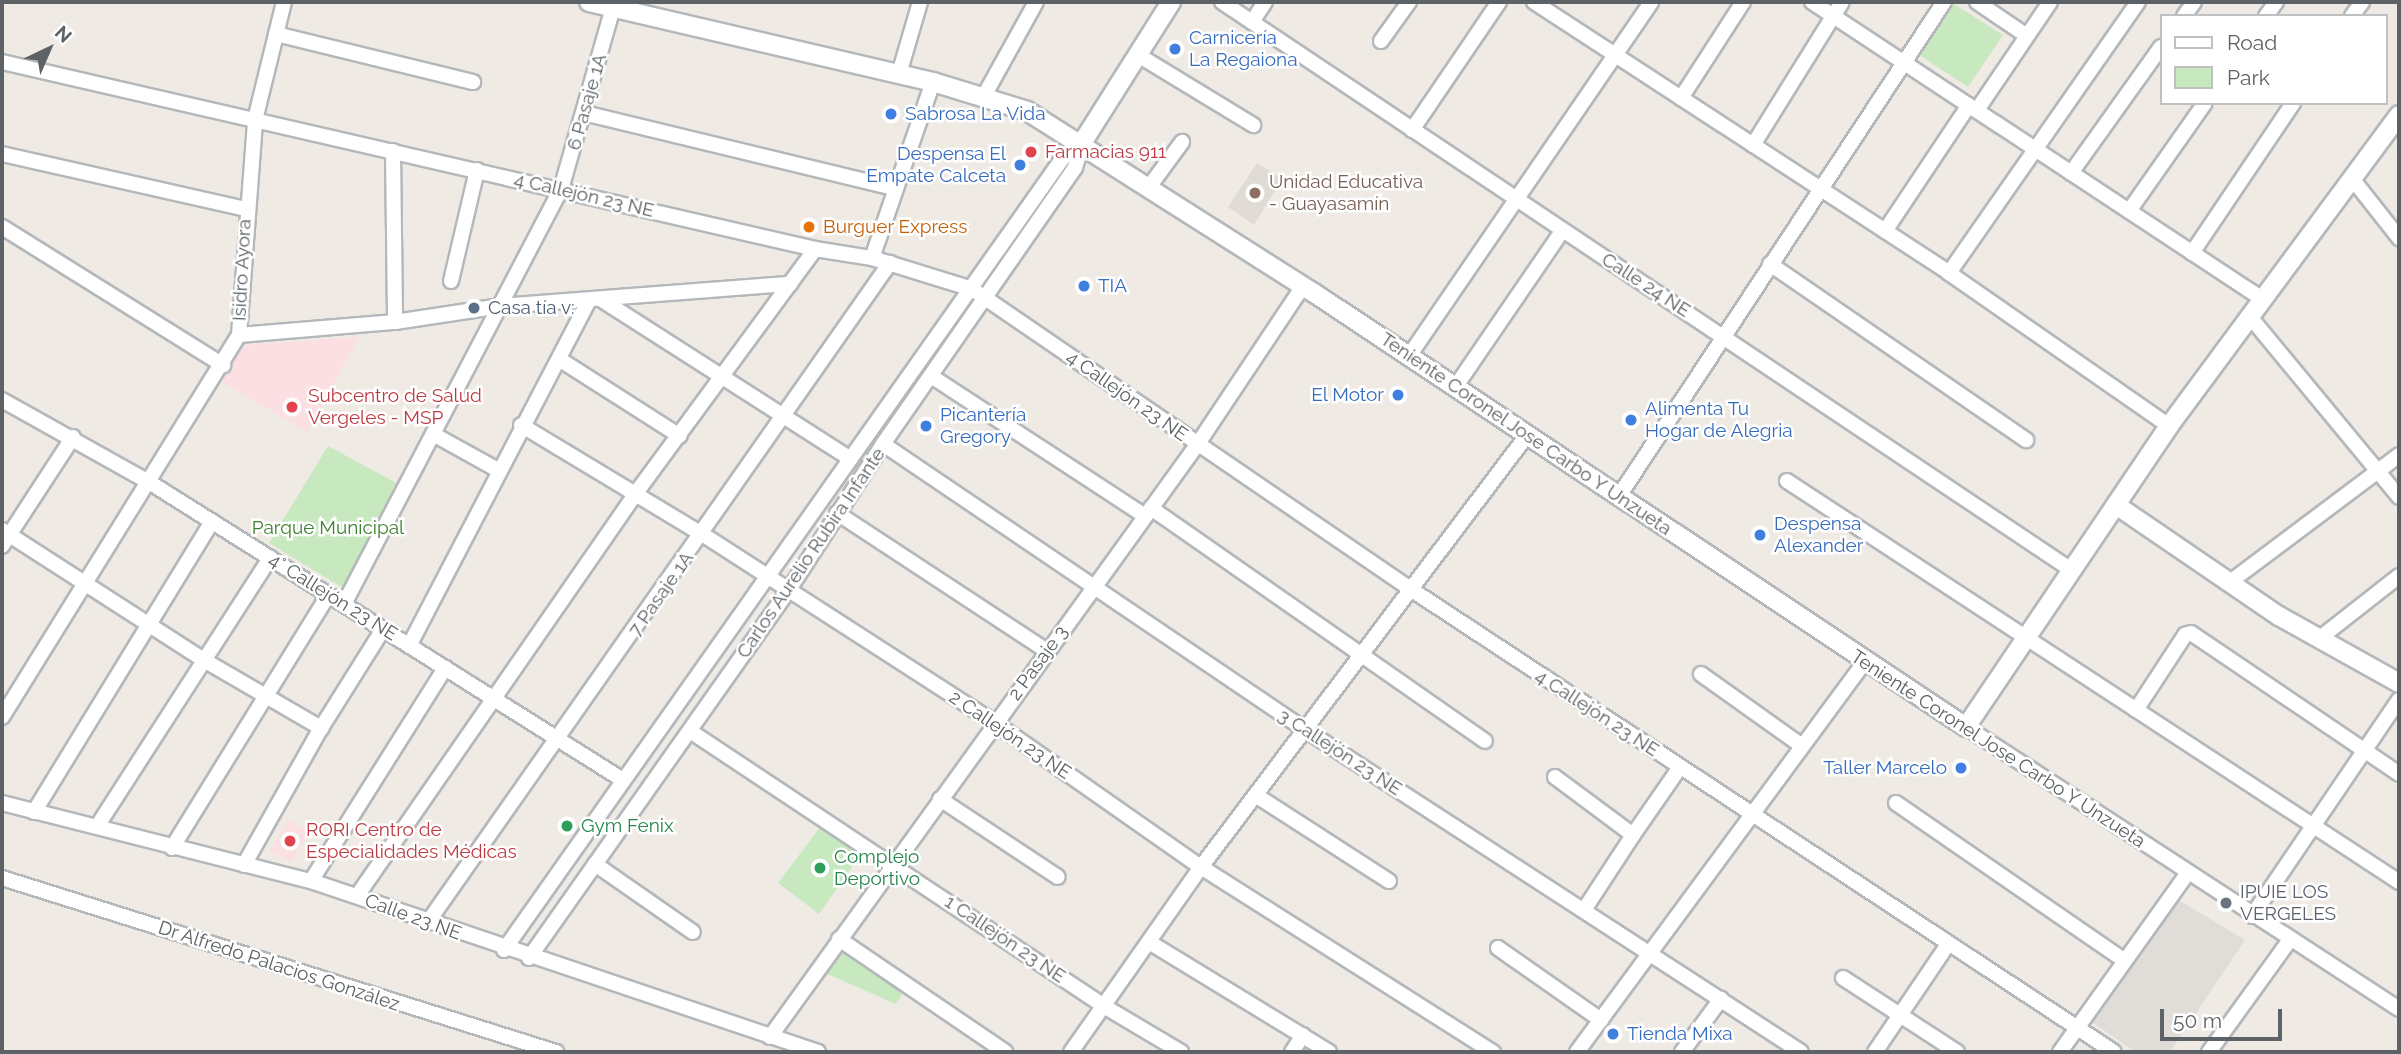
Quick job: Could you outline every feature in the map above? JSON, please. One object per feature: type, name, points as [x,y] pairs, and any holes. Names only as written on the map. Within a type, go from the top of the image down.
[{"type":"street","name":"Isidro Ayora","points":[[2,717],[223,365],[239,335],[246,209],[255,120],[284,2]]},
{"type":"street","points":[[899,74],[920,2]]},
{"type":"street","points":[[984,96],[1037,2]]},
{"type":"street","points":[[978,292],[1062,159],[1082,143],[1171,2]]},
{"type":"street","name":"Calle 24 NE","points":[[1222,2],[2070,569]]},
{"type":"street","points":[[1252,22],[1265,2]]},
{"type":"street","points":[[1381,41],[1409,2]]},
{"type":"street","points":[[1412,130],[1499,2]]},
{"type":"street","points":[[1534,2],[1551,6],[1616,55],[1949,273],[2169,426]]},
{"type":"street","points":[[1409,356],[1651,2]]},
{"type":"street","points":[[1681,98],[1743,2]]},
{"type":"street","points":[[1812,2],[2264,300]]},
{"type":"street","points":[[1753,145],[1843,2]]},
{"type":"street","points":[[1619,496],[1944,2]]},
{"type":"street","points":[[1977,2],[2027,36]]},
{"type":"street","points":[[1885,231],[2050,2]]},
{"type":"street","points":[[1949,273],[2138,2]]},
{"type":"street","name":"Teniente Coronel Jose Carbo Y Unzueta","points":[[599,4],[933,82],[1027,111],[1082,143],[1456,386],[2187,874],[2399,1009]]},
{"type":"street","name":"6 Pasaje 1A","points":[[344,604],[561,189],[584,113],[599,4]]},
{"type":"street","points":[[276,34],[473,82]]},
{"type":"street","points":[[2071,173],[2160,48]]},
{"type":"street","points":[[1138,55],[1253,125]]},
{"type":"street","name":"4 Callejón 23 NE","points":[[2,62],[815,249],[872,258],[978,292],[1197,445],[1412,590],[2113,1052]]},
{"type":"street","points":[[872,258],[933,82]]},
{"type":"street","points":[[2129,211],[2204,105]]},
{"type":"street","points":[[2192,253],[2292,105]]},
{"type":"street","points":[[584,113],[895,188]]},
{"type":"street","points":[[1966,727],[2070,569],[2169,426],[2354,181],[2399,115]]},
{"type":"street","points":[[1149,187],[1182,142]]},
{"type":"street","points":[[393,151],[395,322]]},
{"type":"street","points":[[2,154],[246,209]]},
{"type":"street","points":[[451,281],[477,170]]},
{"type":"street","points":[[2354,181],[2399,238]]},
{"type":"street","points":[[2,227],[223,365]]},
{"type":"street","points":[[1456,386],[1562,231]]},
{"type":"street","points":[[357,896],[496,701],[636,493],[815,249]]},
{"type":"street","name":"7 Pasaje 1A","points":[[428,922],[559,740],[890,263]]},
{"type":"street","points":[[1770,264],[2026,440]]},
{"type":"street","points":[[239,335],[395,322],[501,306],[595,301],[790,284]]},
{"type":"street","name":"2 Pasaje 3","points":[[770,1037],[1197,445],[1303,286]]},
{"type":"street","name":"Carlos Aurelio Rubira Infante","points":[[529,958],[788,590],[883,444],[931,376],[978,292]]},
{"type":"street","name":"Carlos Aurelio Rubira Infante","points":[[505,950],[851,459],[978,292]]},
{"type":"street","points":[[410,646],[521,425],[595,301]]},
{"type":"street","points":[[595,301],[784,415],[851,459]]},
{"type":"street","points":[[2251,318],[2399,497]]},
{"type":"street","points":[[559,359],[680,436]]},
{"type":"street","points":[[931,376],[1148,512],[1485,741]]},
{"type":"street","name":"4° Callejón 23 NE","points":[[2,400],[73,437],[149,482],[623,780]]},
{"type":"street","name":"2 Callejón 23 NE","points":[[521,425],[702,534],[995,723],[1201,867],[1493,1052]]},
{"type":"street","points":[[433,434],[498,470]]},
{"type":"street","points":[[1071,1052],[1201,867],[1363,657],[1528,434]]},
{"type":"street","points":[[73,437],[4,537],[85,582],[202,659],[321,728]]},
{"type":"street","name":"3 Callejón 23 NE","points":[[883,444],[1307,731],[1801,1052]]},
{"type":"street","points":[[2230,582],[2399,456]]},
{"type":"street","points":[[1787,481],[2399,882]]},
{"type":"street","points":[[2116,505],[2230,582],[2399,683]]},
{"type":"street","points":[[837,513],[1047,651]]},
{"type":"street","points":[[34,811],[212,521]]},
{"type":"street","points":[[97,825],[202,659],[270,558]]},
{"type":"street","points":[[2320,638],[2399,576]]},
{"type":"street","points":[[172,848],[262,696],[328,595]]},
{"type":"street","points":[[244,865],[321,728],[383,629]]},
{"type":"street","points":[[2136,710],[2185,635],[2191,633],[2399,774]]},
{"type":"street","points":[[1577,1052],[1865,661]]},
{"type":"street","points":[[311,881],[445,668]]},
{"type":"street","points":[[1701,674],[1802,746]]},
{"type":"street","points":[[2252,916],[2399,700]]},
{"type":"street","name":"1 Callejón 23 NE","points":[[690,731],[893,863],[1102,1005],[1181,1052]]},
{"type":"street","points":[[1584,910],[1680,767]]},
{"type":"street","points":[[1555,777],[1633,835]]},
{"type":"street","points":[[1257,796],[1389,881]]},
{"type":"street","points":[[940,799],[1058,877]]},
{"type":"street","name":"Calle 23 NE","points":[[2,803],[311,881],[505,950],[818,1052]]},
{"type":"street","points":[[1896,803],[2125,961]]},
{"type":"street","points":[[595,864],[693,932]]},
{"type":"street","points":[[2060,1052],[2187,874]]},
{"type":"street","name":"Dr Alfredo Palacios González","points":[[2,878],[556,1052]]},
{"type":"street","points":[[839,939],[1005,1052]]},
{"type":"street","points":[[2208,1052],[2289,941]]},
{"type":"street","points":[[1149,942],[1329,1052]]},
{"type":"street","points":[[1875,1052],[1948,944]]},
{"type":"street","points":[[1497,948],[1601,1020]]},
{"type":"street","points":[[1843,978],[1957,1052]]},
{"type":"street","points":[[1682,1052],[1721,999]]},
{"type":"street","points":[[1292,1052],[1303,1035]]},
{"type":"shaded area","name":"Unidad Educativa - Guayasamín","points":[[1257,163],[1282,179],[1254,225],[1228,207]]},
{"type":"shaded area","name":"Subcentro de Salud Vergeles - MSP","points":[[360,337],[307,432],[220,381],[240,345]]},
{"type":"shaded area","name":"RORI Centro de Especialidades Médicas","points":[[288,820],[309,831],[291,862],[270,851]]},
{"type":"shaded area","points":[[2177,899],[2245,940],[2170,1052],[2135,1052],[2092,1022]]},
{"type":"green space","points":[[1954,4],[2003,35],[1968,87],[1919,55]]},
{"type":"green space","name":"Parque Municipal","points":[[328,446],[400,485],[343,588],[269,543]]},
{"type":"green space","name":"Complejo Deportivo","points":[[821,826],[861,854],[819,914],[778,883]]},
{"type":"green space","points":[[842,945],[906,988],[896,1004],[825,973]]},
{"type":"place","name":"Carnicería La Regaiona","points":[[1175,49]]},
{"type":"place","name":"Sabrosa La Vida","points":[[891,114]]},
{"type":"place","name":"Farmacias 911","points":[[1031,152]]},
{"type":"place","name":"Despensa El Empate Calceta","points":[[1020,165]]},
{"type":"place","name":"Unidad Educativa - Guayasamín","points":[[1255,193]]},
{"type":"place","name":"Burguer Express","points":[[809,227]]},
{"type":"place","name":"TIA","points":[[1084,286]]},
{"type":"place","name":"Casa tía v:","points":[[474,308]]},
{"type":"place","name":"El Motor","points":[[1398,395]]},
{"type":"place","name":"Subcentro de Salud Vergeles - MSP","points":[[292,407]]},
{"type":"place","name":"Alimenta Tu Hogar de Alegria","points":[[1631,420]]},
{"type":"place","name":"Picantería Gregory","points":[[926,426]]},
{"type":"place","name":"Despensa Alexander","points":[[1760,535]]},
{"type":"place","name":"Taller Marcelo","points":[[1961,768]]},
{"type":"place","name":"Gym Fenix","points":[[567,826]]},
{"type":"place","name":"RORI Centro de Especialidades Médicas","points":[[290,841]]},
{"type":"place","name":"Complejo Deportivo","points":[[820,868]]},
{"type":"place","name":"IPUIE LOS VERGELES","points":[[2226,903]]},
{"type":"place","name":"Tienda Mixa","points":[[1613,1034]]}]
